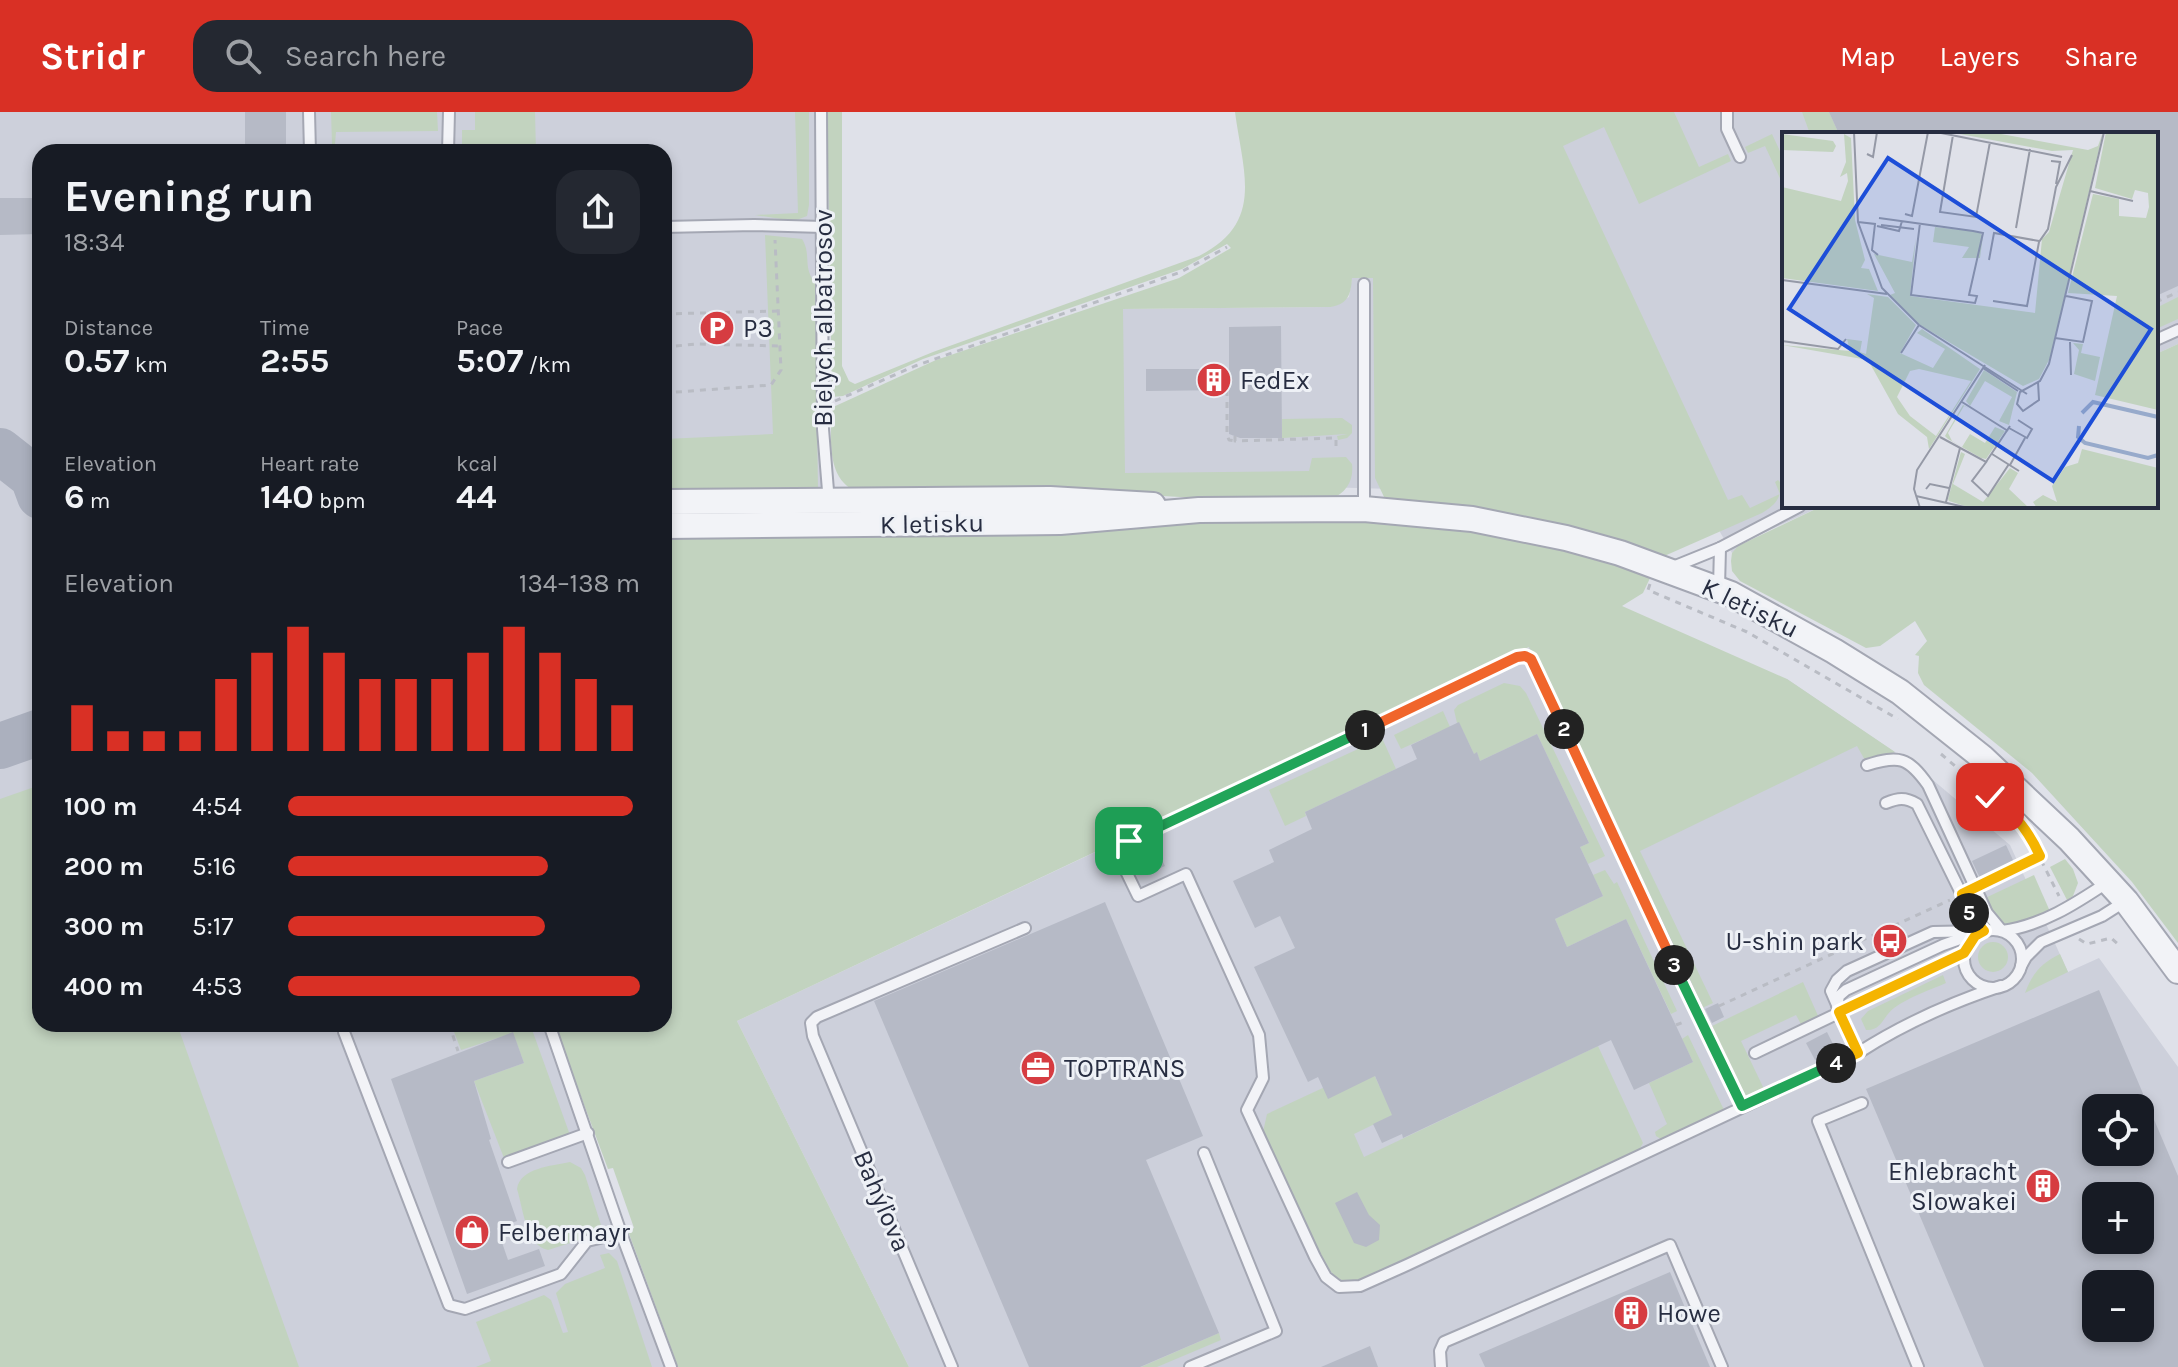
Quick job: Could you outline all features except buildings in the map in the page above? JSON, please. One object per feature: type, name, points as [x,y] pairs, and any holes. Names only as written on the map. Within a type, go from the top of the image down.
[{"type":"street","name":"K letisku","points":[[672,502],[1060,522],[1199,510],[1364,509],[1423,513],[1516,527],[1620,553],[1719,589],[1834,651],[1900,692],[2028,798],[2109,881],[2178,971]]},
{"type":"street","name":"K letisku","points":[[672,525],[830,512]]},
{"type":"lane","points":[[309,112],[310,144]]},
{"type":"lane","points":[[448,144],[449,112]]},
{"type":"lane","name":"Bielych albatrosov","points":[[821,112],[823,403],[825,473],[830,512]]},
{"type":"lane","points":[[1727,112],[1727,129],[1740,157]]},
{"type":"lane","points":[[672,227],[823,227]]},
{"type":"lane","points":[[1364,284],[1364,509]]},
{"type":"lane","points":[[2158,339],[2178,330]]},
{"type":"lane","points":[[1663,570],[1720,548],[1796,508]]},
{"type":"lane","points":[[1719,589],[1720,548]]},
{"type":"lane","points":[[1742,1106],[1531,659],[1525,656],[1517,657],[1129,841],[1122,850],[1122,863],[1138,896],[1186,874],[1259,1035],[1263,1078],[1247,1110],[1315,1257],[1326,1277],[1339,1287],[1360,1286],[1407,1265],[1858,1053],[1891,1031],[1957,1001],[2010,982],[2026,957],[2041,942],[2102,916],[2126,901]]},
{"type":"lane","points":[[1867,765],[1891,757],[1900,759],[1920,773],[1987,913],[2018,944],[2022,959],[2020,968]]},
{"type":"lane","points":[[1886,803],[1907,799],[1917,804],[1970,916],[1984,931]]},
{"type":"lane","points":[[1858,1053],[1831,991],[1847,971],[1933,932],[2002,931],[2052,916],[2109,881]]},
{"type":"lane","name":"Bahýľova","points":[[952,1367],[813,1036],[811,1023],[817,1017],[1025,928]]},
{"type":"lane","points":[[1984,931],[1975,936],[1964,953],[1964,963],[1973,980],[1982,986],[2001,986]]},
{"type":"lane","points":[[1838,1009],[1839,996],[1846,990],[1943,945],[1984,931]]},
{"type":"lane","points":[[1755,1053],[1838,1009],[1964,953]]},
{"type":"lane","points":[[344,1032],[449,1305],[465,1309],[561,1274],[587,1241],[621,1233]]},
{"type":"lane","points":[[552,1032],[671,1367]]},
{"type":"lane","points":[[1862,1103],[1818,1121],[1918,1367]]},
{"type":"lane","points":[[508,1162],[588,1133]]},
{"type":"lane","points":[[1190,1367],[1276,1331],[1204,1153]]},
{"type":"lane","points":[[1441,1367],[1440,1351],[1444,1342],[1670,1245],[1722,1367]]},
{"type":"path","points":[[672,392],[771,385],[781,370],[775,225]]},
{"type":"path","points":[[823,403],[838,400],[929,360],[1181,272],[1227,247]]},
{"type":"path","points":[[767,267],[776,267]]},
{"type":"path","points":[[2158,301],[2178,292]]},
{"type":"path","points":[[672,314],[778,311]]},
{"type":"path","points":[[672,346],[780,346]]},
{"type":"path","points":[[1227,390],[1229,440],[1336,438],[1336,448]]},
{"type":"path","points":[[1648,590],[1747,632],[1901,721]]},
{"type":"path","points":[[1937,749],[1999,802]]},
{"type":"path","points":[[2024,827],[2060,900]]},
{"type":"path","points":[[1975,887],[2040,856]]},
{"type":"path","points":[[1719,1006],[1962,894]]},
{"type":"path","points":[[2079,939],[2087,944],[2111,938],[2120,946]]},
{"type":"path","points":[[452,1032],[458,1051]]},
{"type":"shaded area","points":[[0,112],[822,112],[829,500],[672,502],[672,144],[32,144],[32,1032],[552,1032],[671,1367],[0,1367]]},
{"type":"shaded area","points":[[1616,112],[2178,112],[2178,344],[2158,353],[2158,132],[1782,132],[1782,508],[1818,508],[1746,541],[1732,553],[1720,532],[1722,503],[1670,395],[1628,319],[1530,166]]},
{"type":"shaded area","points":[[1352,278],[1380,278],[1392,489],[1120,481],[1119,309],[1331,307],[1349,297]]},
{"type":"shaded area","points":[[1530,647],[1787,679],[1921,770],[2010,845],[2068,972],[2099,958],[2178,1067],[2178,1367],[909,1367],[737,1021]]},
{"type":"green space","points":[[331,112],[437,112],[438,131],[336,132],[335,144],[332,144]]},
{"type":"green space","points":[[475,112],[535,112],[536,144],[462,144],[462,130],[475,130]]},
{"type":"green space","points":[[795,112],[809,112],[807,216],[794,221],[755,215],[798,213]]},
{"type":"green space","points":[[827,112],[842,112],[842,366],[849,381],[855,384],[933,352],[1199,256],[1220,243],[1234,228],[1242,212],[1245,194],[1235,112],[1674,112],[1699,167],[1728,154],[1731,161],[1639,204],[1604,127],[1563,146],[1728,500],[1742,495],[1750,508],[1780,494],[1774,504],[1762,513],[1662,557],[1385,499],[1375,478],[1373,278],[1352,278],[1348,297],[1331,307],[1123,309],[1125,473],[1309,471],[1312,458],[1346,457],[1352,464],[1350,481],[1345,490],[1331,499],[1230,500],[1147,495],[853,490],[844,483],[834,464],[831,408],[936,360],[1179,278],[1231,248],[1227,244],[1182,269],[923,359],[843,396],[832,397]]},
{"type":"green space","points":[[1802,112],[1829,112],[1838,132],[1809,132]]},
{"type":"green space","points":[[1772,134],[1782,156],[1782,183],[1765,146],[1748,153],[1745,147]]},
{"type":"green space","points":[[765,235],[802,239],[815,283],[818,491],[672,493],[672,439],[773,434]]},
{"type":"green space","points":[[2178,297],[2178,319],[2158,328],[2158,307]]},
{"type":"green space","points":[[2178,344],[2178,943],[2132,882],[2032,773],[1924,685],[1918,673],[1919,656],[1915,655],[1927,641],[1915,621],[1880,646],[1866,648],[1740,581],[1732,571],[1731,561],[1732,553],[1738,546],[1818,508],[2158,508],[2158,353]]},
{"type":"green space","points":[[1342,418],[1352,425],[1352,433],[1347,438],[1338,440],[1337,436],[1347,434],[1282,438],[1282,419]]},
{"type":"green space","points":[[1778,480],[1781,483],[1780,494],[1775,482]]},
{"type":"green space","points":[[1360,518],[1521,540],[1603,560],[1651,576],[1643,593],[1622,606],[1787,679],[1895,752],[1866,762],[1857,746],[1640,851],[1713,1003],[1700,1009],[1529,647],[737,1021],[909,1367],[678,1367],[628,1231],[634,1228],[613,1168],[608,1169],[557,1032],[672,1032],[672,533]]},
{"type":"green space","points":[[1504,683],[1520,686],[1526,693],[1605,856],[1588,864],[1580,847],[1589,843],[1537,734],[1480,761],[1477,753],[1474,754],[1457,723],[1454,710],[1458,705]]},
{"type":"green space","points":[[1443,711],[1450,727],[1401,749],[1394,735]]},
{"type":"green space","points":[[1382,738],[1396,769],[1305,812],[1306,816],[1285,826],[1269,790]]},
{"type":"green space","points":[[32,788],[32,1032],[180,1032],[299,1367],[0,1367],[0,799]]},
{"type":"green space","points":[[2065,859],[2078,883],[2073,896],[2067,900],[2050,867]]},
{"type":"green space","points":[[1605,870],[1614,884],[1617,882],[1677,1011],[1671,1014],[1626,919],[1567,947],[1555,919],[1603,896],[1593,875]]},
{"type":"green space","points":[[2034,875],[2052,916],[2002,931],[1981,900]]},
{"type":"green space","points":[[1993,942],[2004,946],[2008,957],[2004,968],[1993,972],[1982,968],[1978,957],[1982,946]]},
{"type":"green space","points":[[2060,954],[2068,972],[2025,993],[2038,970]]},
{"type":"green space","points":[[1943,975],[1946,983],[1900,1004],[1890,1011],[1879,1026],[1866,1030],[1861,1019],[1868,1011]]},
{"type":"green space","points":[[1803,982],[1819,1018],[1802,1026],[1796,1015],[1741,1041],[1765,1091],[1742,1100],[1708,1028]]},
{"type":"green space","points":[[454,1032],[533,1032],[570,1135],[504,1158],[474,1081],[524,1063],[513,1033],[461,1050]]},
{"type":"green space","points":[[1688,1035],[1725,1112],[1664,1141],[1655,1132],[1667,1124],[1649,1083],[1693,1062],[1682,1039]]},
{"type":"green space","points":[[1598,1046],[1643,1143],[1639,1150],[1371,1278],[1346,1281],[1331,1272],[1320,1257],[1263,1132],[1267,1114],[1370,1066],[1393,1115],[1354,1134],[1364,1157]]},
{"type":"green space","points":[[570,1162],[581,1168],[585,1175],[601,1225],[586,1238],[548,1250],[541,1247],[530,1234],[517,1189],[519,1182],[530,1172]]},
{"type":"green space","points":[[609,1253],[617,1261],[652,1367],[476,1367],[491,1361],[476,1322],[544,1295],[551,1300],[563,1333],[568,1332],[556,1293],[565,1284],[605,1268],[600,1255]]},
{"type":"green space","points":[[1219,1333],[1221,1340],[1157,1367],[1141,1367]]},
{"type":"taxiway","points":[[0,451],[32,476]]},
{"type":"taxiway","points":[[0,746],[32,735]]},
{"type":"place","name":"P3","points":[[717,328]]},
{"type":"place","name":"FedEx","points":[[1214,380]]},
{"type":"place","name":"U-shin park","points":[[1890,941]]},
{"type":"place","name":"TOPTRANS","points":[[1038,1068]]},
{"type":"place","name":"Ehlebracht Slowakei","points":[[2043,1186]]},
{"type":"place","name":"Felbermayr","points":[[472,1232]]},
{"type":"place","name":"Howe","points":[[1631,1313]]},
{"type":"route","points":[[1129,841],[1517,657],[1525,656],[1531,659],[1742,1106],[1858,1053],[1839,1012],[1964,953],[1968,943],[1984,931],[1970,916],[1962,894],[2040,856],[2024,827],[1990,797]]}]
